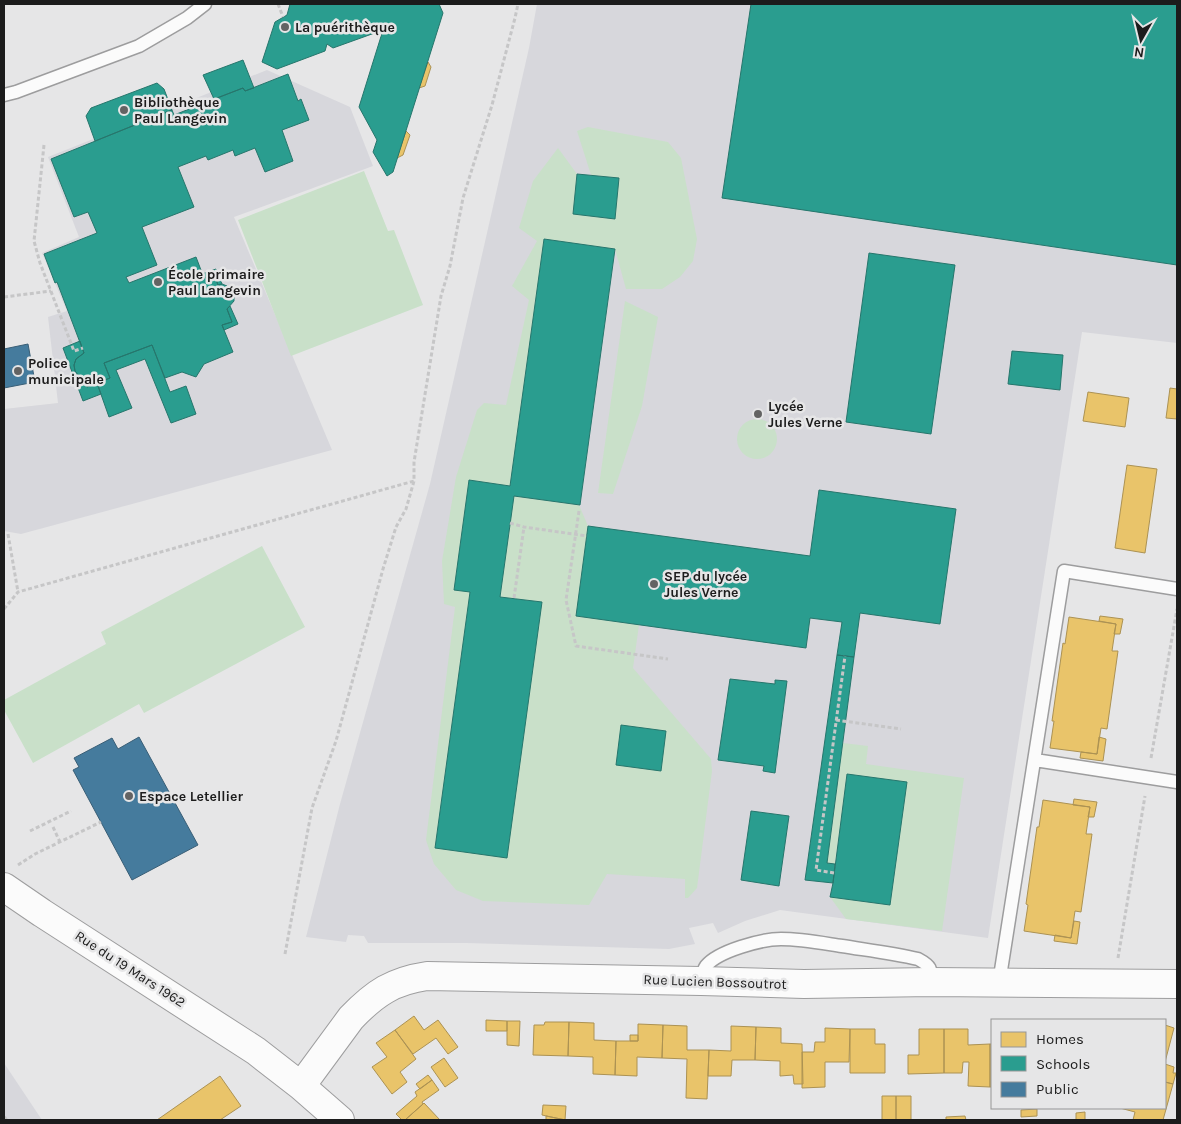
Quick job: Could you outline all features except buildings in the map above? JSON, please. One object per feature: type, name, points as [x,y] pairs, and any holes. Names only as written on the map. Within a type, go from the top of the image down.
[{"type":"street","name":"Rue du 19 Mars 1962","points":[[9,878],[42,913],[256,1051],[301,1086],[340,1120]]},
{"type":"street","name":"Rue Lucien Bossoutrot","points":[[301,1086],[351,1018],[373,997],[395,984],[427,976],[804,984],[931,982],[1177,984]]},
{"type":"lane","points":[[4,95],[139,46],[187,18],[204,4]]},
{"type":"lane","points":[[999,983],[1064,571],[1177,590]]},
{"type":"lane","points":[[1034,760],[1177,782]]},
{"type":"lane","points":[[701,981],[706,966],[714,958],[732,950],[766,940],[779,939],[807,941],[918,959],[928,964],[931,970],[931,982]]},
{"type":"path","points":[[278,4],[283,17]]},
{"type":"path","points":[[285,954],[312,808],[336,741],[396,527],[406,509],[414,481],[414,462],[441,296],[450,266],[464,198],[492,105],[518,4]]},
{"type":"path","points":[[44,145],[34,241],[40,263],[74,351],[83,348]]},
{"type":"path","points":[[4,297],[51,291]]},
{"type":"path","points":[[4,609],[18,592],[414,481]]},
{"type":"path","points":[[579,511],[566,600],[576,646],[668,659]]},
{"type":"path","points":[[510,523],[524,527],[587,536]]},
{"type":"path","points":[[514,598],[524,527]]},
{"type":"path","points":[[8,534],[18,592]]},
{"type":"path","points":[[834,874],[816,870],[845,656]]},
{"type":"path","points":[[836,720],[901,729]]},
{"type":"path","points":[[30,831],[71,811]]},
{"type":"path","points":[[9,878],[18,865],[35,854],[101,822]]},
{"type":"path","points":[[53,827],[60,842]]},
{"type":"shaded area","name":"Lycée Jules Verne","points":[[537,4],[1177,4],[1177,343],[1082,332],[988,938],[780,910],[745,921],[718,933],[713,923],[689,928],[695,944],[669,949],[466,943],[368,943],[364,936],[348,935],[346,942],[306,937],[340,804],[430,484],[529,48]]},
{"type":"shaded area","name":"École primaire Paul Langevin","points":[[267,70],[350,107],[373,166],[234,217],[332,450],[21,534],[4,531],[4,409],[58,403],[48,317],[67,311],[42,253],[79,237],[48,157]]},
{"type":"shaded area","points":[[4,1063],[42,1120],[4,1120]]},
{"type":"green space","points":[[588,127],[668,142],[681,158],[697,239],[693,261],[680,277],[662,289],[626,289],[615,249],[544,239],[510,486],[469,480],[454,590],[470,592],[435,847],[542,602],[500,597],[514,496],[579,505],[588,526],[576,616],[639,625],[633,668],[711,759],[712,771],[697,888],[688,898],[685,898],[685,879],[607,874],[589,905],[483,901],[456,890],[434,864],[426,840],[455,607],[444,604],[442,561],[456,477],[477,410],[484,403],[506,405],[529,300],[512,286],[537,241],[519,228],[533,181],[558,148],[577,174],[573,214],[614,219],[619,178],[591,175],[577,131]]},
{"type":"green space","points":[[364,171],[388,231],[394,230],[423,305],[291,356],[238,220]]},
{"type":"green space","points":[[625,301],[658,317],[642,406],[613,494],[598,493]]},
{"type":"green space","points":[[761,419],[768,422],[774,428],[777,439],[776,447],[768,456],[761,459],[753,459],[746,456],[738,447],[737,435],[740,428],[749,420]]},
{"type":"green space","points":[[262,546],[305,627],[144,713],[139,704],[33,763],[4,710],[4,700],[106,644],[101,632]]},
{"type":"green space","points":[[843,743],[868,746],[866,764],[964,778],[942,931],[846,919],[830,897],[890,905],[907,782],[847,774],[835,864],[827,863]]},
{"type":"place","name":"La puérithèque","points":[[285,27]]},
{"type":"place","name":"Bibliothèque Paul Langevin","points":[[124,110]]},
{"type":"place","name":"École primaire Paul Langevin","points":[[158,282]]},
{"type":"place","name":"Police municipale","points":[[18,371]]},
{"type":"place","name":"Lycée Jules Verne","points":[[758,414]]},
{"type":"place","name":"SEP du lycée Jules Verne","points":[[654,584]]},
{"type":"place","name":"Espace Letellier","points":[[129,796]]}]
